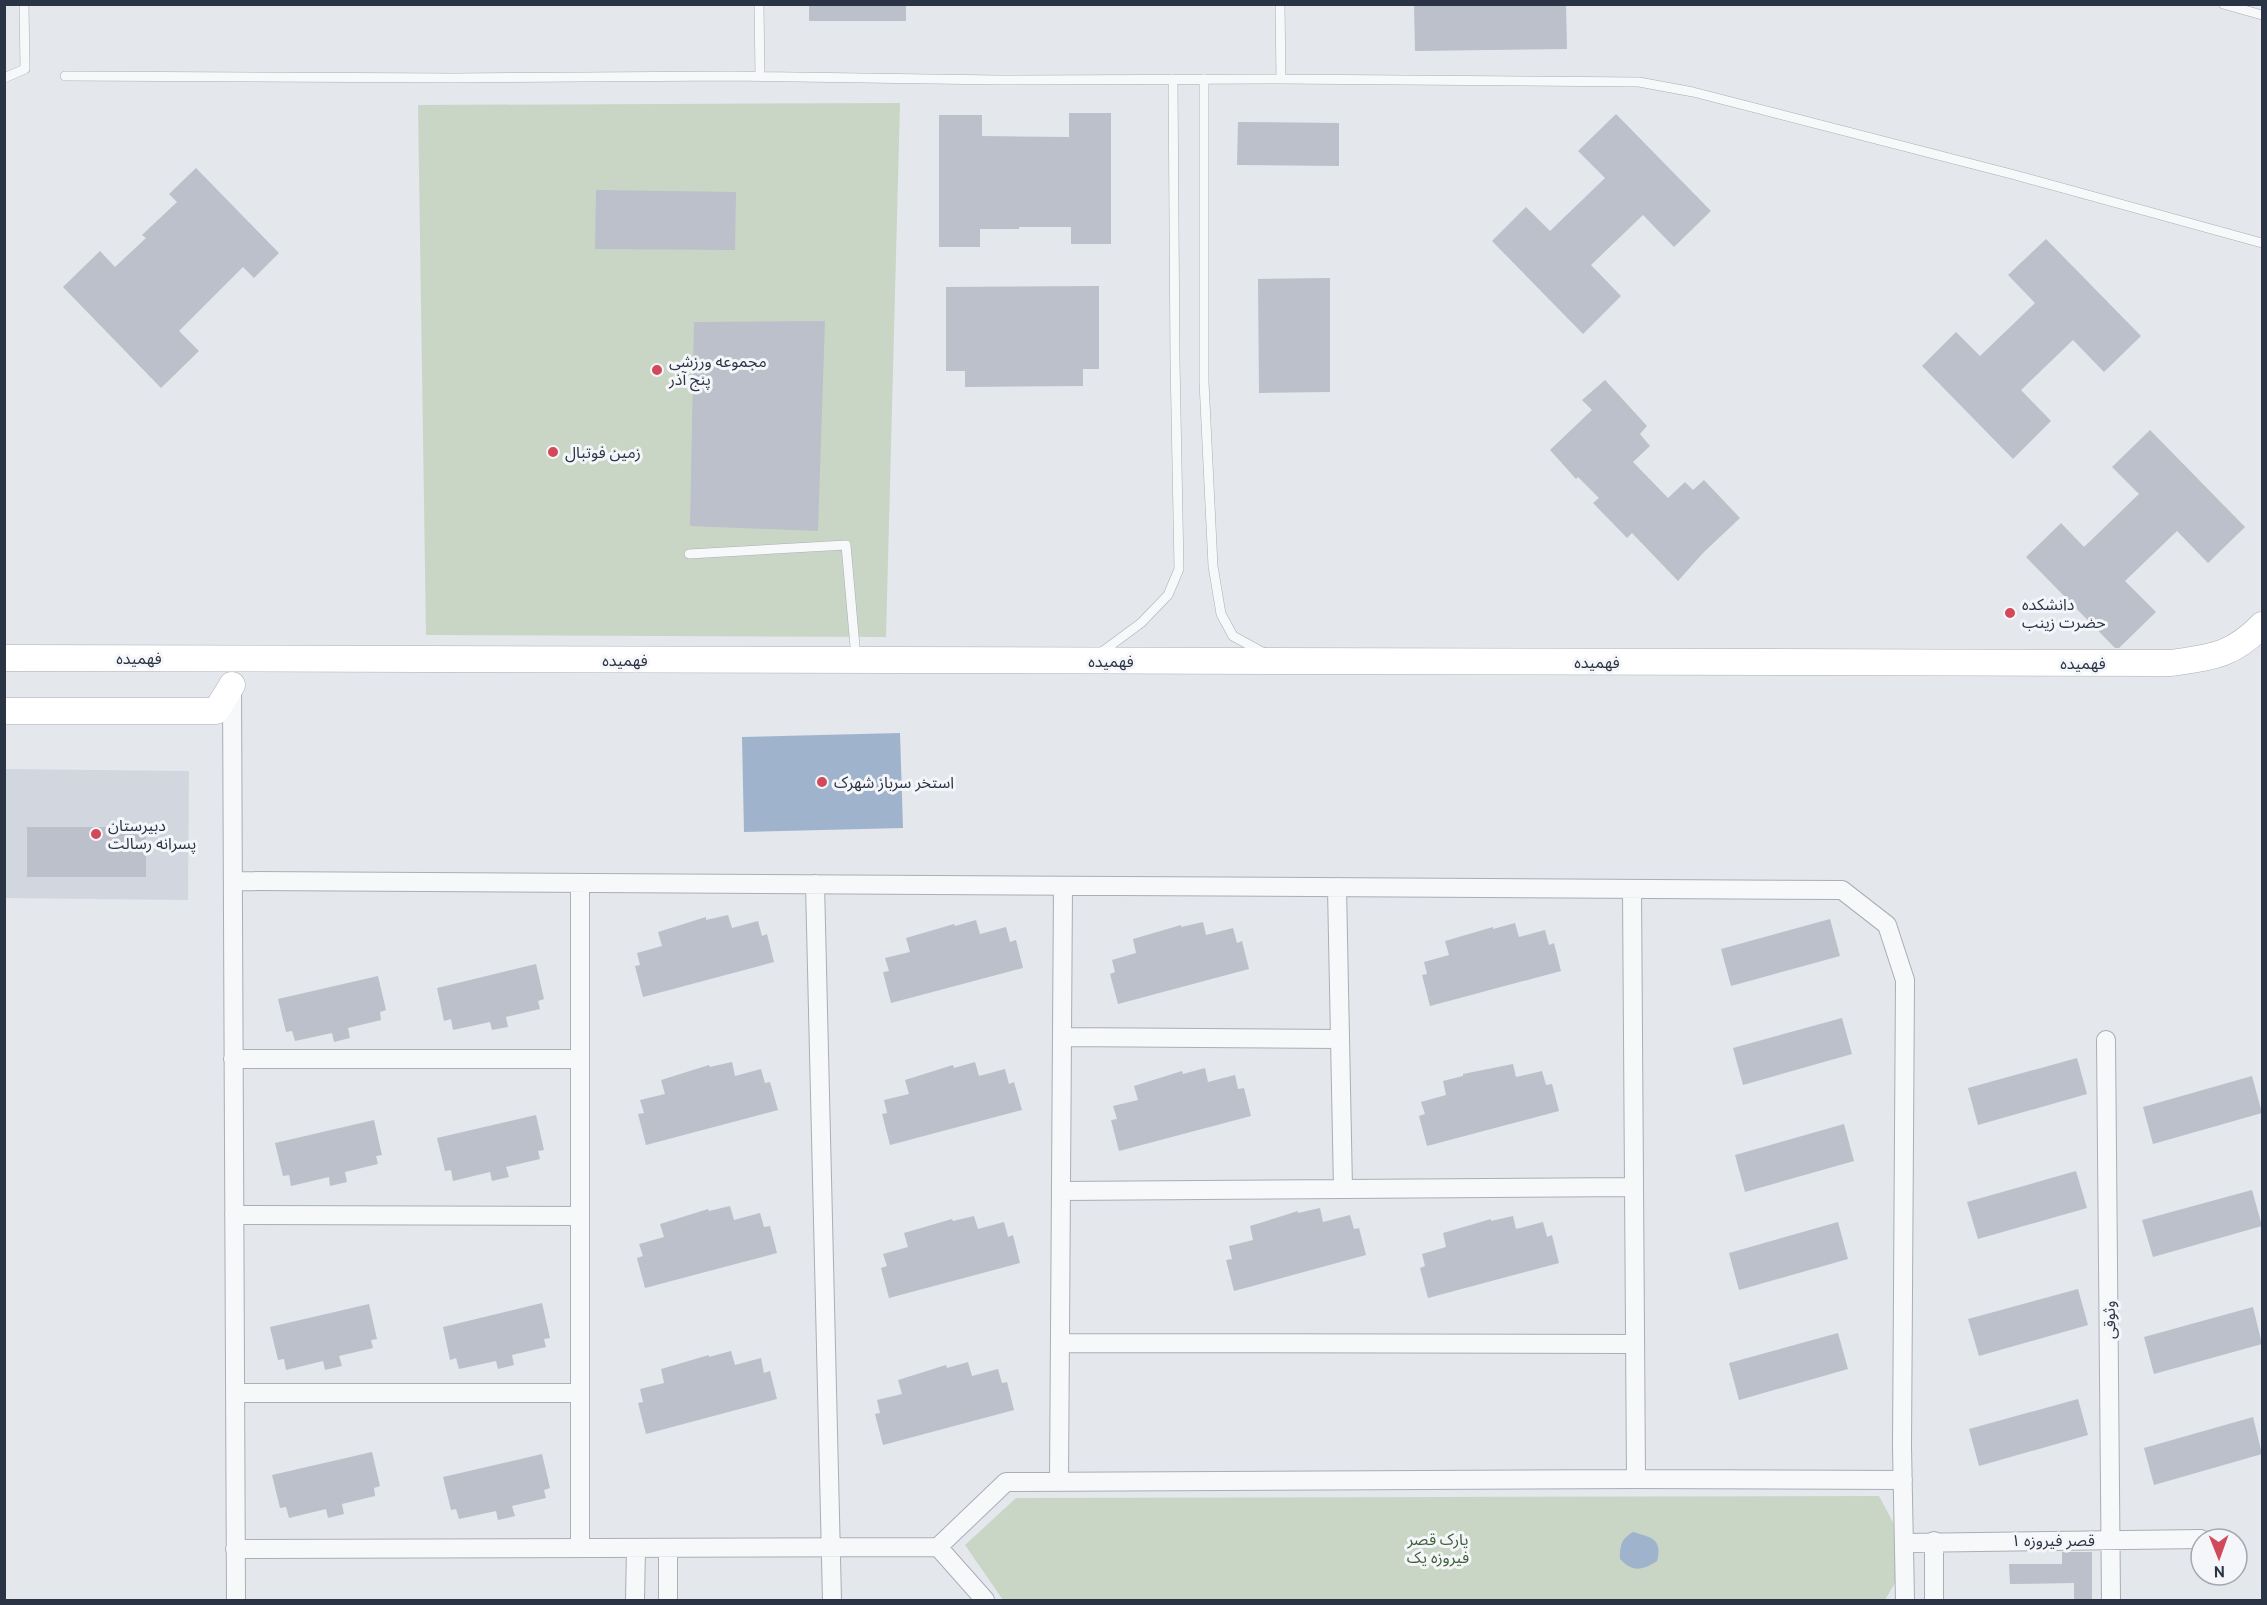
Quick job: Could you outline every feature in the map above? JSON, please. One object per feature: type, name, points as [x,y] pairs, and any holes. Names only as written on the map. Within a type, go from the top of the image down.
[{"type":"main road","points":[[2217,656],[2262,606]]},
{"type":"main road","name":"فهمیده","points":[[4,658],[2171,663],[2217,656],[2238,647],[2262,625]]},
{"type":"main road","points":[[4,711],[216,711],[232,684]]},
{"type":"street","points":[[232,684],[236,1600]]},
{"type":"street","points":[[233,881],[1842,890],[1887,926],[1905,980],[1903,1480],[1905,1600]]},
{"type":"street","points":[[580,883],[580,1548]]},
{"type":"street","points":[[815,884],[831,1600]]},
{"type":"street","points":[[1059,1482],[1063,886]]},
{"type":"street","points":[[1337,887],[1342,1189]]},
{"type":"street","points":[[1632,889],[1636,1479]]},
{"type":"street","points":[[1062,1037],[1340,1039]]},
{"type":"street","name":"وثوقی","points":[[2106,1040],[2111,1600]]},
{"type":"street","points":[[233,1059],[580,1059]]},
{"type":"street","points":[[1061,1191],[1634,1187]]},
{"type":"street","points":[[234,1215],[580,1216]]},
{"type":"street","points":[[1060,1343],[1635,1344]]},
{"type":"street","points":[[235,1393],[580,1393]]},
{"type":"street","points":[[236,1549],[938,1547],[1006,1482],[1903,1480]]},
{"type":"street","name":"قصر فیروزه ۱","points":[[1905,1543],[2189,1539]]},
{"type":"street","points":[[1934,1541],[1934,1600]]},
{"type":"street","points":[[938,1547],[985,1600]]},
{"type":"street","points":[[635,1600],[636,1548]]},
{"type":"street","points":[[668,1548],[668,1600]]},
{"type":"lane","points":[[4,78],[25,69],[24,4]]},
{"type":"lane","points":[[759,4],[759,76]]},
{"type":"lane","points":[[1280,4],[1281,79]]},
{"type":"lane","points":[[2223,4],[2262,15]]},
{"type":"lane","points":[[65,76],[759,76],[1639,82],[1682,90],[2015,175],[2262,243]]},
{"type":"lane","points":[[1090,661],[1141,623],[1168,595],[1179,569],[1174,348],[1173,79]]},
{"type":"lane","points":[[1204,79],[1204,382],[1213,566],[1221,614],[1233,636],[1280,661]]},
{"type":"lane","points":[[688,554],[846,545],[857,660]]},
{"type":"shaded area","name":"دبیرستان پسرانه رسالت","points":[[5,769],[189,771],[188,900],[5,898]]},
{"type":"green space","name":"مجموعه ورزشی پنج آذر","points":[[900,103],[886,637],[426,635],[418,105]]},
{"type":"green space","name":"پارک قصر فیروزه یک","points":[[1879,1496],[1911,1556],[1885,1600],[1003,1600],[965,1545],[1016,1498]]},
{"type":"water","name":"استخر سرباز شهرک","points":[[900,733],[903,828],[744,832],[742,737]]},
{"type":"water","points":[[1633,1532],[1657,1543],[1657,1561],[1647,1567],[1633,1568],[1620,1559],[1622,1543]]},
{"type":"building","points":[[809,4],[906,4],[906,21],[809,21]]},
{"type":"building","points":[[1414,4],[1566,4],[1567,49],[1415,51]]},
{"type":"building","points":[[1069,113],[1111,113],[1111,244],[1071,244],[1071,227],[1019,227],[1019,229],[980,229],[980,247],[939,247],[939,115],[982,115],[982,136],[1069,137]]},
{"type":"building","points":[[1616,114],[1711,211],[1674,247],[1643,215],[1591,265],[1621,296],[1583,334],[1492,241],[1526,207],[1550,231],[1605,178],[1578,151]]},
{"type":"building","points":[[1238,122],[1339,123],[1339,166],[1237,165]]},
{"type":"building","points":[[196,168],[279,253],[254,278],[243,267],[179,331],[199,351],[161,388],[63,287],[100,251],[115,267],[146,238],[142,235],[177,202],[169,194]]},
{"type":"building","points":[[596,190],[736,192],[735,250],[595,249]]},
{"type":"building","points":[[2046,239],[2141,336],[2104,372],[2073,340],[2021,390],[2051,421],[2013,459],[1922,366],[1956,332],[1980,356],[2035,303],[2008,275]]},
{"type":"building","points":[[1330,278],[1330,392],[1259,393],[1258,279]]},
{"type":"building","points":[[1099,286],[1099,369],[1083,369],[1083,386],[965,387],[965,371],[946,371],[946,287]]},
{"type":"building","points":[[825,321],[818,531],[690,526],[694,322]]},
{"type":"building","points":[[1605,380],[1647,426],[1640,434],[1650,446],[1633,462],[1668,498],[1685,482],[1693,490],[1704,480],[1740,518],[1703,553],[1678,581],[1632,533],[1627,538],[1593,503],[1599,498],[1578,477],[1576,479],[1550,450],[1592,410],[1582,400]]},
{"type":"building","points":[[2150,430],[2245,527],[2208,563],[2177,531],[2125,581],[2156,612],[2119,648],[2115,648],[2026,557],[2061,523],[2084,547],[2139,494],[2112,467]]},
{"type":"building","name":"دبیرستان پسرانه رسالت","points":[[27,827],[146,827],[146,877],[27,877]]},
{"type":"building","points":[[728,915],[732,928],[758,921],[762,936],[767,934],[774,962],[643,997],[635,966],[640,965],[637,953],[662,946],[658,932],[706,917],[706,920]]},
{"type":"building","points":[[1830,919],[1840,956],[1731,986],[1721,949]]},
{"type":"building","points":[[976,920],[980,934],[1006,927],[1010,942],[1016,940],[1023,968],[891,1003],[883,972],[889,971],[885,958],[910,952],[906,938]]},
{"type":"building","points":[[1203,922],[1206,935],[1233,928],[1237,943],[1242,941],[1249,969],[1118,1004],[1110,974],[1115,972],[1112,960],[1136,953],[1133,939],[1181,925],[1181,927]]},
{"type":"building","points":[[1515,923],[1519,937],[1545,930],[1549,945],[1554,943],[1561,971],[1430,1006],[1422,975],[1427,974],[1424,962],[1449,955],[1445,941]]},
{"type":"building","points":[[536,964],[544,999],[538,1001],[540,1009],[506,1017],[508,1027],[492,1030],[490,1022],[453,1030],[451,1019],[444,1021],[437,988]]},
{"type":"building","points":[[378,976],[386,1010],[380,1012],[381,1020],[348,1028],[350,1038],[334,1042],[332,1033],[295,1041],[292,1031],[286,1032],[278,999]]},
{"type":"building","points":[[1842,1018],[1852,1054],[1743,1085],[1733,1048]]},
{"type":"building","points":[[2077,1058],[2087,1094],[1978,1125],[1968,1088]]},
{"type":"building","points":[[732,1062],[735,1076],[761,1069],[765,1083],[770,1082],[778,1110],[646,1145],[638,1114],[644,1113],[640,1100],[665,1094],[661,1080],[709,1065],[710,1067]]},
{"type":"building","points":[[975,1062],[979,1076],[1005,1069],[1009,1084],[1014,1082],[1022,1110],[890,1145],[882,1114],[887,1113],[884,1100],[909,1094],[905,1080],[953,1065],[954,1068]]},
{"type":"building","points":[[1513,1064],[1516,1077],[1542,1071],[1546,1085],[1552,1084],[1559,1111],[1427,1146],[1419,1116],[1425,1114],[1421,1102],[1446,1095],[1443,1081],[1463,1076],[1463,1074]]},
{"type":"building","points":[[1205,1068],[1208,1082],[1235,1075],[1238,1089],[1244,1088],[1251,1116],[1119,1151],[1111,1120],[1117,1119],[1113,1106],[1138,1100],[1134,1086],[1182,1071],[1183,1074]]},
{"type":"building","points":[[2252,1076],[2262,1113],[2153,1144],[2143,1107]]},
{"type":"building","points":[[536,1115],[544,1150],[538,1151],[540,1159],[506,1167],[509,1177],[492,1181],[490,1172],[453,1181],[451,1170],[445,1171],[437,1138]]},
{"type":"building","points":[[374,1120],[382,1155],[376,1156],[378,1164],[345,1172],[347,1182],[330,1186],[329,1177],[291,1186],[289,1175],[283,1176],[275,1143]]},
{"type":"building","points":[[1844,1124],[1854,1161],[1745,1192],[1735,1155]]},
{"type":"building","points":[[2076,1171],[2087,1208],[1978,1239],[1967,1202]]},
{"type":"building","points":[[2252,1190],[2262,1226],[2153,1257],[2142,1220]]},
{"type":"building","points":[[730,1206],[734,1220],[760,1213],[764,1227],[770,1226],[777,1253],[645,1288],[637,1258],[643,1256],[639,1244],[664,1237],[660,1224],[708,1209],[709,1211]]},
{"type":"building","points":[[1320,1208],[1323,1222],[1350,1215],[1354,1229],[1359,1228],[1366,1255],[1234,1291],[1226,1260],[1232,1259],[1229,1246],[1253,1240],[1250,1226],[1298,1211],[1298,1213]]},
{"type":"building","points":[[974,1216],[978,1229],[1004,1222],[1008,1237],[1013,1235],[1020,1263],[889,1298],[881,1268],[887,1266],[883,1254],[908,1247],[904,1233],[952,1219],[953,1221]]},
{"type":"building","points":[[1513,1216],[1516,1229],[1543,1222],[1547,1237],[1552,1235],[1559,1263],[1428,1298],[1420,1268],[1425,1266],[1422,1254],[1446,1247],[1443,1233],[1491,1219],[1491,1221]]},
{"type":"building","points":[[1838,1222],[1848,1259],[1739,1290],[1729,1253]]},
{"type":"building","points":[[2078,1289],[2088,1325],[1979,1356],[1968,1319]]},
{"type":"building","points":[[542,1303],[550,1338],[544,1339],[546,1347],[512,1355],[514,1365],[498,1369],[496,1361],[459,1369],[456,1358],[450,1360],[443,1327]]},
{"type":"building","points":[[369,1304],[377,1339],[371,1340],[373,1348],[339,1356],[342,1366],[325,1370],[323,1361],[286,1370],[284,1359],[278,1360],[270,1327]]},
{"type":"building","points":[[2253,1307],[2262,1344],[2154,1374],[2144,1337]]},
{"type":"building","points":[[1838,1333],[1848,1369],[1739,1400],[1729,1363]]},
{"type":"building","points":[[731,1351],[735,1365],[761,1358],[764,1373],[770,1371],[777,1399],[646,1434],[638,1403],[643,1402],[640,1389],[664,1383],[661,1369]]},
{"type":"building","points":[[968,1362],[972,1376],[998,1369],[1002,1383],[1007,1382],[1014,1410],[883,1445],[875,1414],[880,1413],[877,1400],[902,1394],[898,1380],[946,1365],[947,1368]]},
{"type":"building","points":[[2078,1399],[2088,1435],[1979,1466],[1969,1429]]},
{"type":"building","points":[[2253,1417],[2262,1454],[2154,1485],[2144,1448]]},
{"type":"building","points":[[372,1452],[380,1486],[374,1488],[375,1496],[342,1504],[344,1514],[328,1518],[326,1509],[289,1518],[286,1507],[280,1508],[272,1475]]},
{"type":"building","points":[[542,1454],[550,1488],[544,1490],[546,1498],[512,1506],[515,1516],[498,1520],[496,1511],[459,1519],[456,1509],[451,1510],[443,1477]]},
{"type":"building","points":[[2062,1552],[2092,1552],[2092,1600],[2074,1600],[2074,1583],[2010,1584],[2009,1564],[2062,1564]]},
{"type":"place","name":"مجموعه ورزشی پنج آذر","points":[[657,370]]},
{"type":"place","name":"زمین فوتبال","points":[[553,452]]},
{"type":"place","name":"دانشکده حضرت زینب","points":[[2010,613]]},
{"type":"place","name":"استخر سرباز شهرک","points":[[822,782]]},
{"type":"place","name":"دبیرستان پسرانه رسالت","points":[[96,834]]}]
